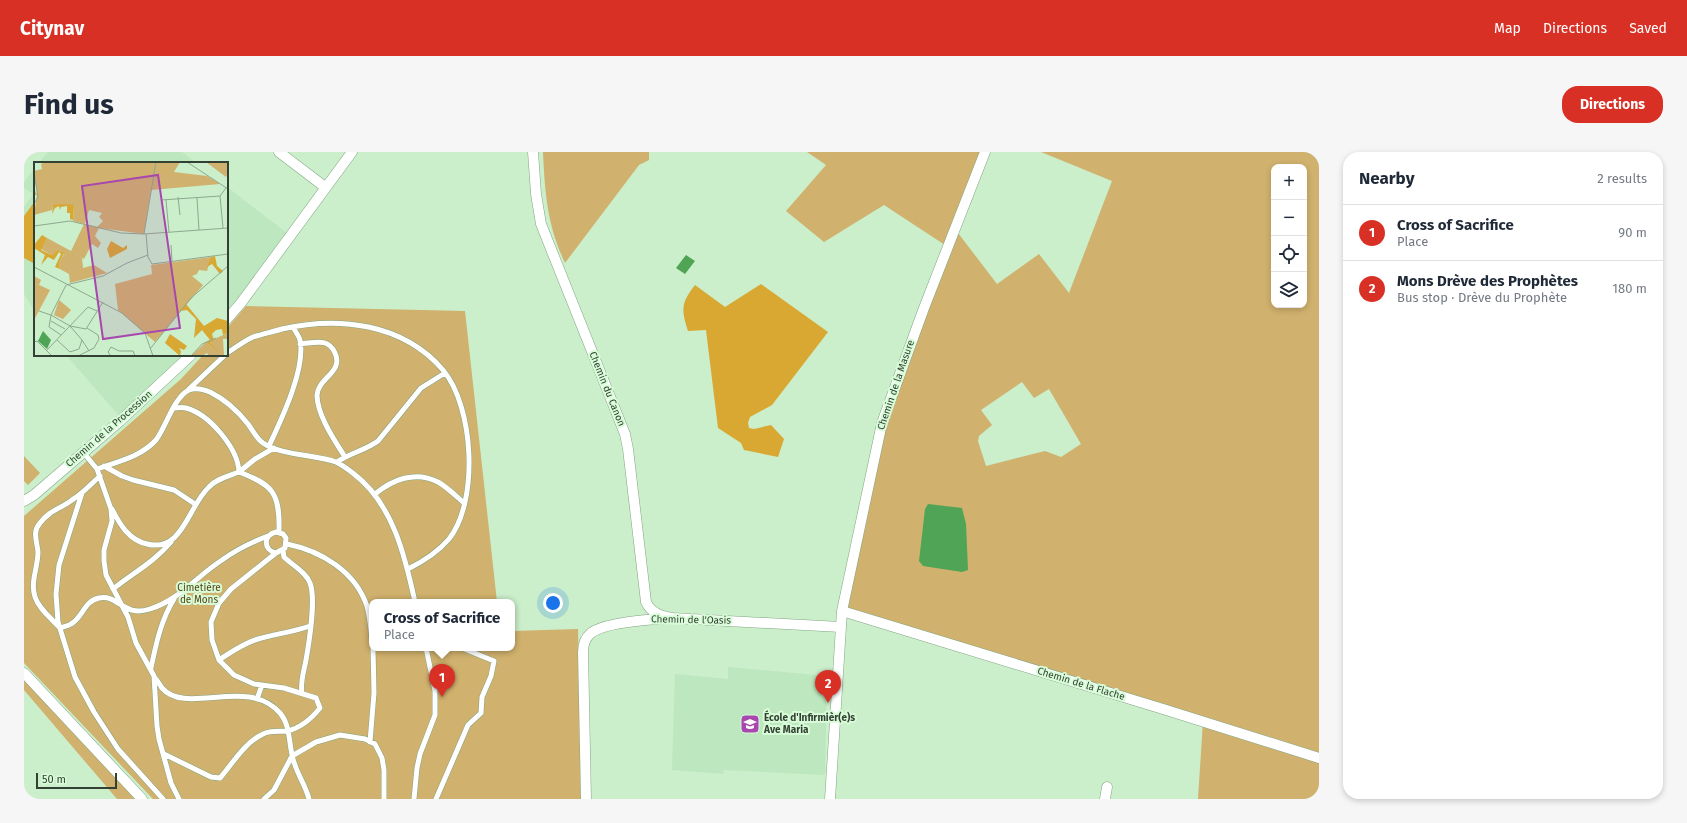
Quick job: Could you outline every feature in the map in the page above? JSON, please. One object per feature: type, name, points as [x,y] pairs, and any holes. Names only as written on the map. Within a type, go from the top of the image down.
[{"type":"street","points":[[279,152],[325,187]]},
{"type":"street","points":[[228,318],[254,286],[352,152]]},
{"type":"street","name":"Chemin du Canon","points":[[533,152],[536,194],[541,224],[625,434],[646,602],[648,607],[654,613],[672,618]]},
{"type":"street","name":"Chemin de la Masure","points":[[830,799],[842,611],[882,423],[924,308],[985,152]]},
{"type":"street","name":"Chemin de la Procession","points":[[24,501],[34,495],[120,421],[190,356]]},
{"type":"street","name":"Chemin de la Flache","points":[[842,611],[1163,708],[1319,758]]},
{"type":"street","name":"Chemin de l'Oasis","points":[[586,799],[583,645],[588,636],[593,632],[610,626],[650,619],[672,618],[841,627]]},
{"type":"street","points":[[24,673],[142,799]]},
{"type":"street","points":[[1105,799],[1107,787]]},
{"type":"lane","points":[[228,353],[252,337],[293,327],[331,322],[369,326],[407,341],[422,350],[445,373],[458,396],[466,430],[468,471],[464,503],[460,521],[449,539],[435,552],[408,569]]},
{"type":"lane","points":[[113,589],[150,563],[160,554],[185,523],[195,504],[209,486],[218,480],[239,472],[271,447],[296,379],[300,339],[293,327]]},
{"type":"lane","points":[[300,344],[317,341],[325,342],[333,348],[337,356],[338,362],[336,368],[320,385],[317,397],[324,419],[333,438],[345,457]]},
{"type":"lane","points":[[97,469],[139,453],[147,448],[161,433],[173,408],[182,396],[224,356]]},
{"type":"lane","points":[[337,462],[345,457],[370,447],[378,441],[421,388],[445,373]]},
{"type":"lane","points":[[188,390],[204,390],[221,397],[237,410],[263,443],[271,447],[337,462],[360,478],[375,494],[386,510],[408,569],[414,599]]},
{"type":"lane","points":[[173,408],[184,408],[191,410],[209,422],[223,436],[233,450],[237,460],[239,472]]},
{"type":"lane","points":[[83,452],[97,469],[111,508],[120,525],[130,536],[140,543],[152,546],[162,545],[172,541]]},
{"type":"lane","points":[[104,466],[133,480],[174,490],[195,504]]},
{"type":"lane","points":[[239,472],[269,486],[277,505],[279,532],[286,538],[287,544],[283,551],[284,557],[302,572],[310,582],[312,612],[308,654],[302,678],[302,694]]},
{"type":"lane","points":[[60,628],[40,606],[35,597],[33,586],[38,563],[38,551],[35,531],[38,524],[48,513],[70,502],[100,476]]},
{"type":"lane","points":[[375,494],[388,484],[401,478],[423,477],[437,481],[464,503]]},
{"type":"lane","points":[[82,493],[59,565],[56,594],[58,622],[75,676],[94,712],[121,753],[163,799]]},
{"type":"lane","points":[[111,508],[112,521],[104,550],[106,575],[128,616],[136,643],[162,688],[168,693],[180,697],[206,698],[235,696],[257,699],[273,707],[281,714],[288,731],[292,756],[309,799]]},
{"type":"lane","points":[[60,628],[72,624],[84,607],[91,601],[99,598],[106,597],[130,610],[138,612],[150,609],[174,598],[222,559],[251,543],[268,536],[271,533],[279,532]]},
{"type":"lane","points":[[268,536],[266,541],[267,547],[276,553]]},
{"type":"lane","points":[[287,544],[302,547],[322,555],[337,565],[359,591],[367,606],[369,620]]},
{"type":"lane","points":[[164,754],[211,778],[220,778],[242,750],[253,740],[264,733],[272,731],[288,731],[306,722],[320,708],[316,698],[284,688],[246,681],[234,675],[219,660],[212,640],[211,622],[219,603],[231,589],[276,553],[283,551]]},
{"type":"lane","points":[[151,668],[162,625],[168,608],[174,598]]},
{"type":"lane","points":[[219,660],[233,650],[257,639],[294,632],[310,626]]},
{"type":"lane","points":[[370,742],[374,693],[373,651]]},
{"type":"lane","points":[[414,799],[420,754],[435,716],[435,692],[427,651]]},
{"type":"lane","points":[[436,799],[468,725],[481,713],[482,697],[491,676],[494,661],[469,651]]},
{"type":"lane","points":[[154,676],[157,726],[171,783],[178,799]]},
{"type":"lane","points":[[257,699],[262,685]]},
{"type":"lane","points":[[264,799],[274,790],[292,756],[316,742],[340,735],[353,736],[375,744],[382,758],[384,770],[384,799]]},
{"type":"shaded area","points":[[48,152],[182,152],[195,162],[40,162]]},
{"type":"shaded area","points":[[34,169],[34,310],[24,294],[24,207],[33,194],[24,188],[24,182]]},
{"type":"shaded area","points":[[228,188],[291,236],[228,318]]},
{"type":"shaded area","points":[[34,202],[34,263],[24,258],[24,216]]},
{"type":"shaded area","points":[[686,255],[695,261],[685,274],[676,268]]},
{"type":"shaded area","points":[[761,284],[828,332],[772,405],[750,417],[748,423],[749,428],[754,429],[771,425],[784,439],[778,457],[744,450],[741,443],[718,428],[706,330],[688,331],[683,312],[687,297],[695,285],[725,307]]},
{"type":"shaded area","points":[[67,356],[190,356],[122,419]]},
{"type":"shaded area","points":[[928,504],[962,508],[966,524],[968,570],[962,572],[923,566],[919,561],[925,509]]},
{"type":"shaded area","name":"École d'Infirmièr(e)s Ave Maria","points":[[728,667],[827,676],[825,775],[724,770],[723,774],[672,770],[675,674],[728,679]]},
{"type":"green space","points":[[543,152],[649,152],[649,160],[639,165],[565,263],[554,235],[548,209]]},
{"type":"green space","points":[[807,152],[985,152],[955,229],[997,284],[1039,254],[1069,293],[1112,181],[1041,152],[1319,152],[1319,799],[1198,799],[1203,721],[842,611],[873,459],[948,247],[884,205],[824,242],[786,211],[826,165]],"holes":[[[1022,382],[1034,398],[1049,389],[1081,444],[1061,457],[1045,451],[986,466],[978,441],[979,436],[992,425],[981,410]]]},
{"type":"green space","name":"Cimetière de Mons","points":[[246,306],[465,311],[497,599],[369,599],[369,651],[515,651],[515,631],[578,629],[581,799],[153,799],[24,663],[24,516],[181,379],[202,356],[228,356],[228,327]]},
{"type":"green space","points":[[24,456],[40,473],[28,485],[24,481]]},
{"type":"green space","points":[[24,673],[142,799],[117,799],[24,690]]},
{"type":"place","name":"Cross of Sacrifice","points":[[442,697]]},
{"type":"place","name":"Mons Drève des Prophètes","points":[[828,703]]},
{"type":"place","name":"École d'Infirmièr(e)s Ave Maria","points":[[750,724]]}]
